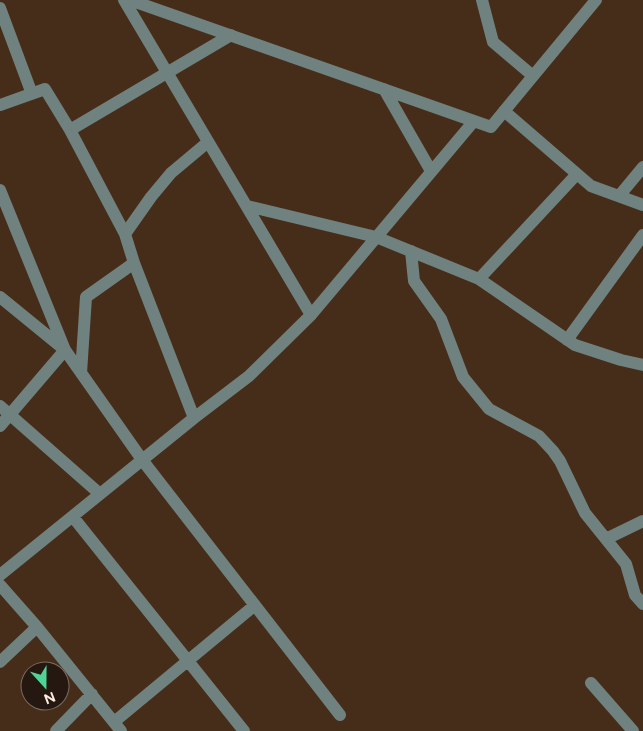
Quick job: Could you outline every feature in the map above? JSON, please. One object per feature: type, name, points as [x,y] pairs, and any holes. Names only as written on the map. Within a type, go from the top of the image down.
[{"type":"street","points":[[124,0],[311,315]]},
{"type":"street","points":[[130,0],[491,127],[596,0]]},
{"type":"street","points":[[482,0],[493,42],[533,76]]},
{"type":"street","points":[[0,8],[32,94]]},
{"type":"street","points":[[70,130],[231,35]]},
{"type":"street","points":[[0,105],[45,89],[70,130],[125,234],[134,263],[194,418]]},
{"type":"street","points":[[384,89],[431,171]]},
{"type":"street","points":[[504,111],[591,186],[643,206]]},
{"type":"street","points":[[0,575],[194,418],[249,376],[311,315],[474,121]]},
{"type":"street","points":[[125,234],[171,173],[208,142]]},
{"type":"street","points":[[618,196],[643,168]]},
{"type":"street","points":[[479,279],[578,174]]},
{"type":"street","points":[[0,190],[65,350],[143,461],[340,716]]},
{"type":"street","points":[[247,206],[376,237],[411,251],[479,279],[574,345],[643,365]]},
{"type":"street","points":[[567,340],[643,235]]},
{"type":"street","points":[[411,251],[414,281],[441,319],[463,377],[489,409],[538,436],[553,451],[560,461],[585,513],[626,564],[635,595],[643,604]]},
{"type":"street","points":[[81,373],[86,297],[134,263]]},
{"type":"street","points":[[0,296],[65,350]]},
{"type":"street","points":[[0,426],[5,410],[65,350]]},
{"type":"street","points":[[5,410],[100,494]]},
{"type":"street","points":[[73,517],[244,731]]},
{"type":"street","points":[[606,539],[643,521]]},
{"type":"street","points":[[0,585],[37,627],[117,726],[188,661],[254,605]]},
{"type":"street","points":[[0,662],[37,627]]},
{"type":"street","points":[[591,683],[632,731]]},
{"type":"street","points":[[56,731],[92,694]]}]
